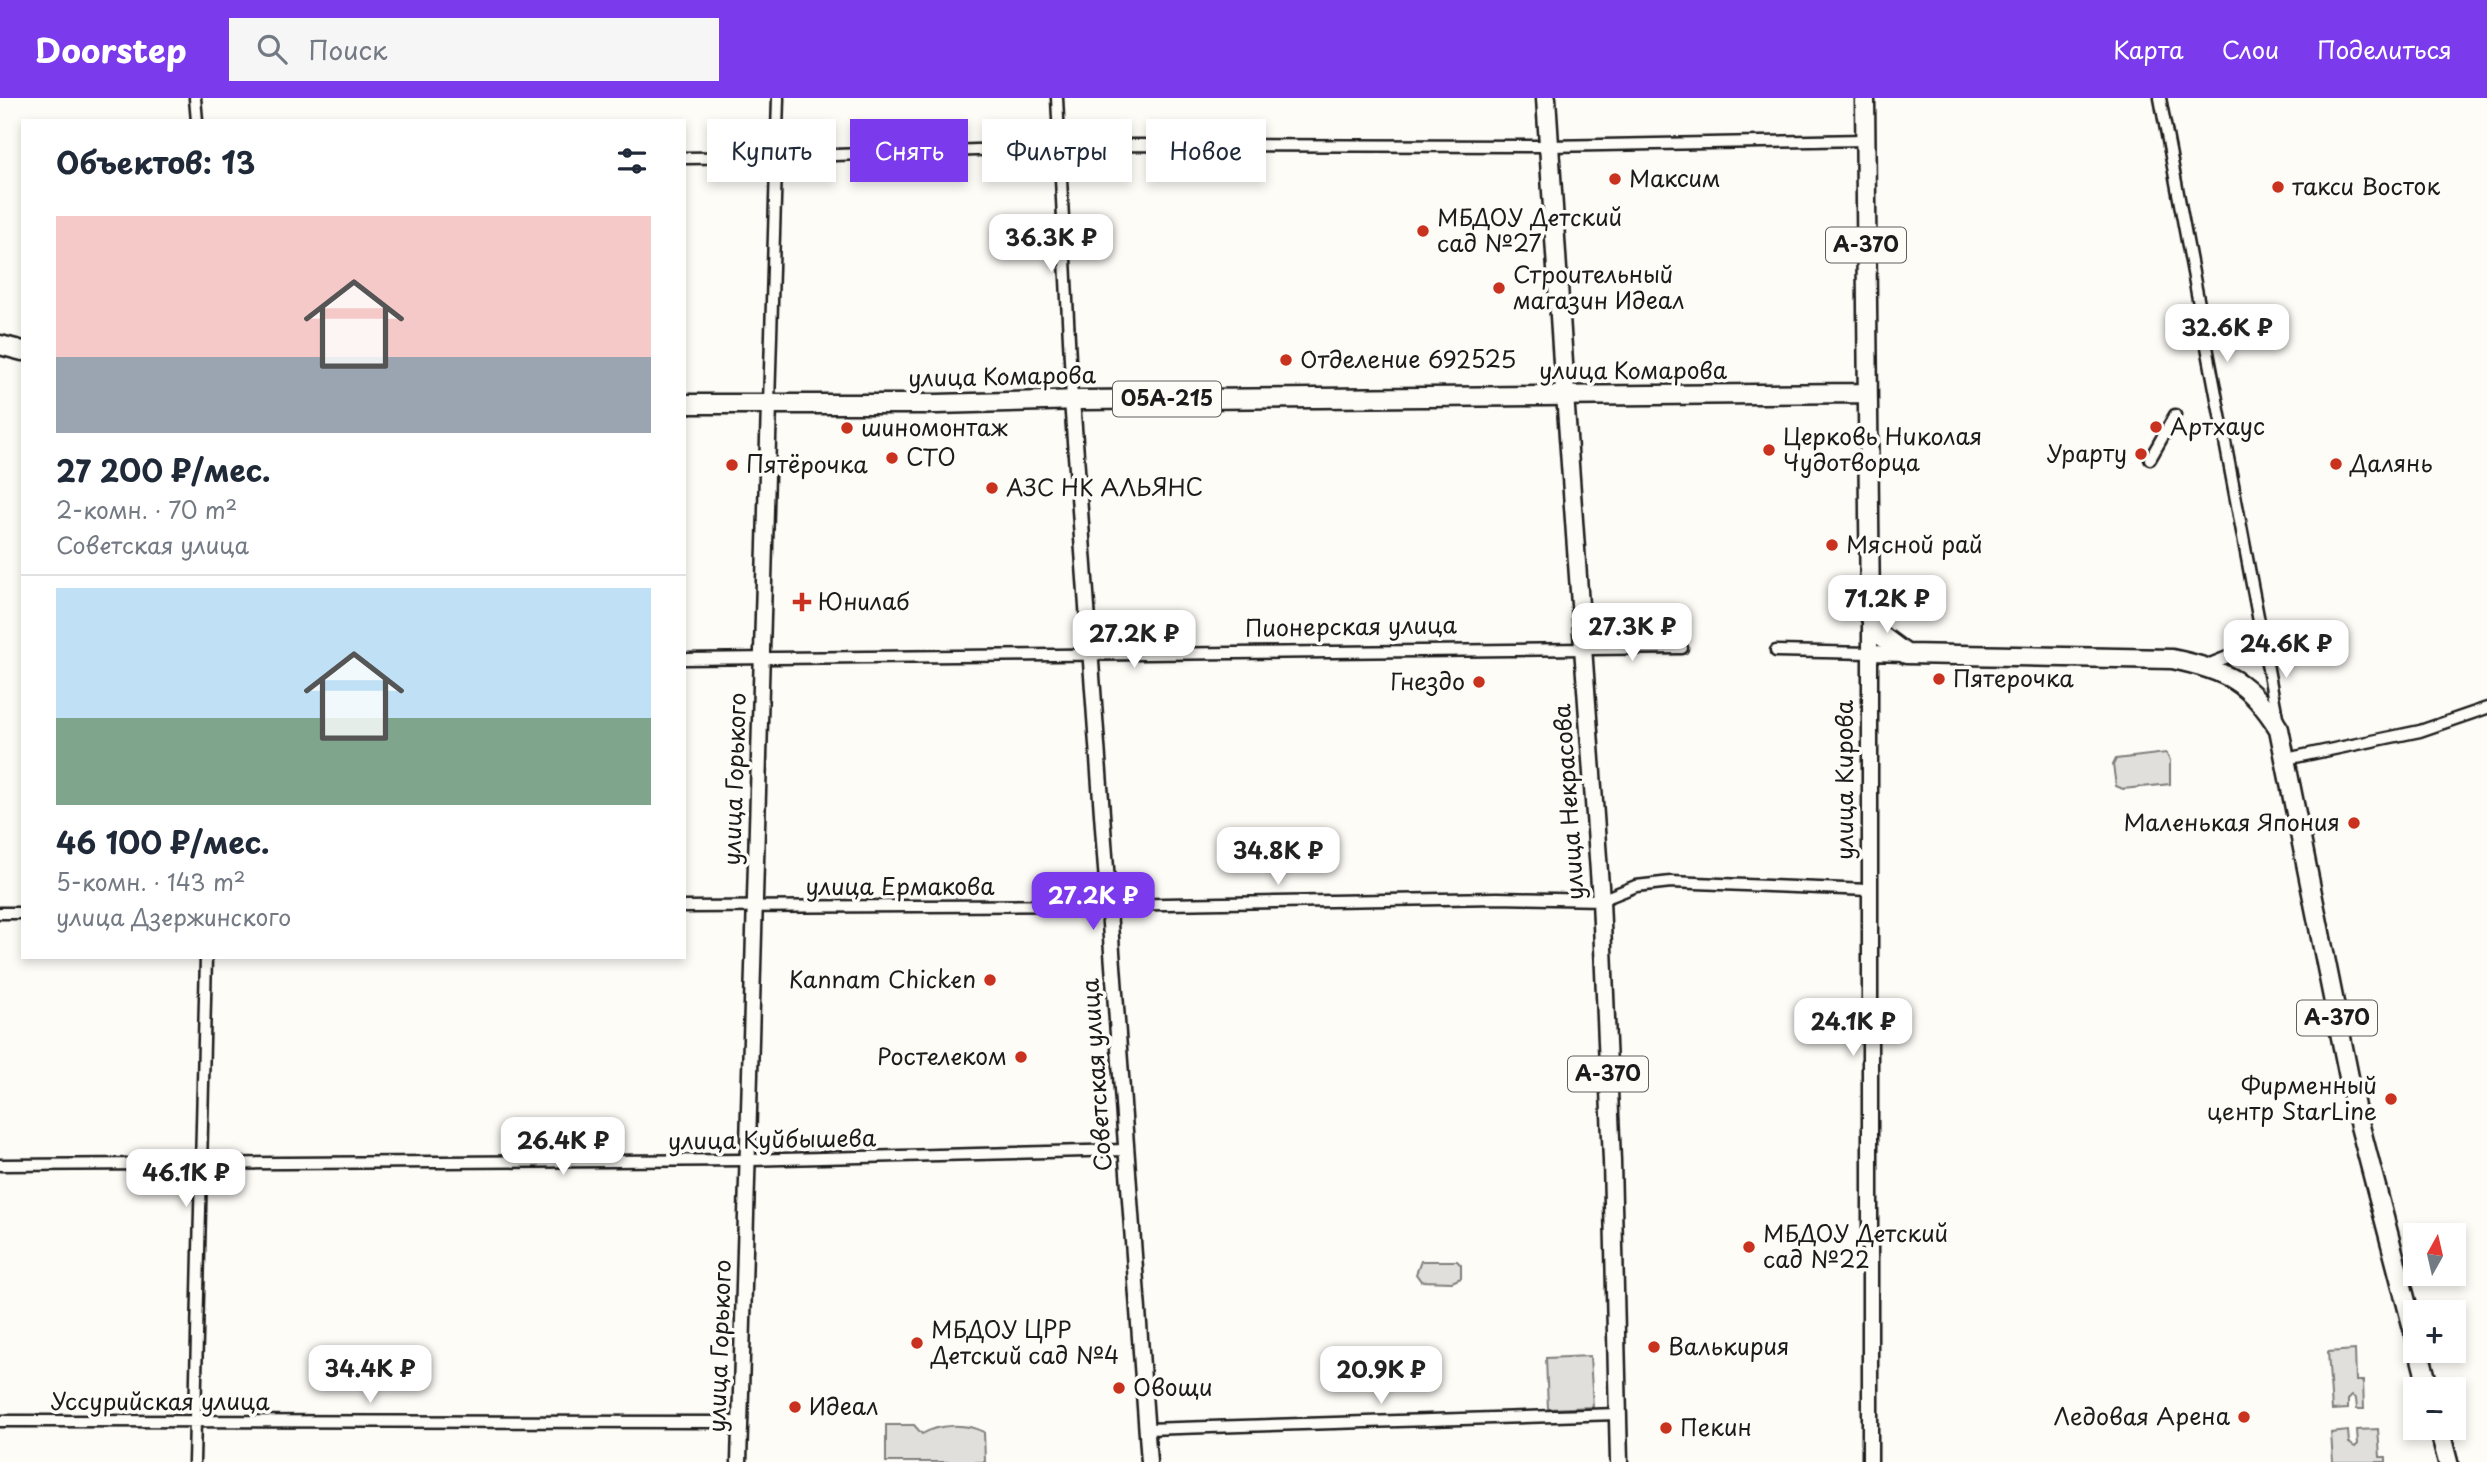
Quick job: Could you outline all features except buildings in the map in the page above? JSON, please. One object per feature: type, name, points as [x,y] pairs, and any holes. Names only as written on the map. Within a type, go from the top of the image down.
[{"type":"highway","name":"улица Некрасова","points":[[1546,98],[1564,394]]},
{"type":"highway","name":"улица Кирова","points":[[1866,98],[1870,616]]},
{"type":"highway","name":"улица Комарова","points":[[686,404],[937,404],[1564,394],[1867,393]]},
{"type":"highway","points":[[1870,616],[1879,634],[1906,654]]},
{"type":"highway","name":"А-370","points":[[1906,654],[2161,658],[2205,666],[2238,682],[2262,701],[2279,729],[2355,1107],[2406,1300]]},
{"type":"highway","points":[[2442,1440],[2448,1462]]},
{"type":"main road","name":"улица Некрасова","points":[[1564,394],[1601,900],[1612,1161],[1619,1462]]},
{"type":"main road","name":"Советская улица","points":[[1072,400],[1149,1462]]},
{"type":"main road","name":"улица Горького","points":[[739,1462],[769,404]]},
{"type":"main road","name":"улица Кирова","points":[[1870,616],[1870,1462]]},
{"type":"main road","points":[[1870,653],[1906,654]]},
{"type":"street","points":[[195,98],[197,119]]},
{"type":"street","name":"улица Горького","points":[[778,98],[778,119]]},
{"type":"street","name":"Советская улица","points":[[1057,98],[1058,119]]},
{"type":"street","points":[[2160,98],[2279,729]]},
{"type":"street","points":[[1132,145],[1549,146],[1865,140]]},
{"type":"street","points":[[836,156],[982,149]]},
{"type":"street","points":[[686,158],[707,158]]},
{"type":"street","name":"улица Горького","points":[[769,404],[777,182]]},
{"type":"street","name":"Советская улица","points":[[1062,182],[1072,400]]},
{"type":"street","points":[[2150,459],[2175,415]]},
{"type":"street","points":[[2205,666],[2245,650],[2263,636]]},
{"type":"street","name":"Пионерская улица","points":[[686,659],[1682,648]]},
{"type":"street","points":[[1776,651],[1870,653]]},
{"type":"street","points":[[2286,759],[2420,731],[2487,708]]},
{"type":"street","name":"улица Ермакова","points":[[686,907],[1109,905],[1497,898],[1601,900],[1636,886],[1671,882],[1869,890]]},
{"type":"street","points":[[0,913],[21,913]]},
{"type":"street","points":[[194,1462],[206,959]]},
{"type":"street","name":"улица Куйбышева","points":[[0,1165],[749,1160],[1125,1150]]},
{"type":"street","points":[[1147,1429],[1617,1414]]},
{"type":"street","name":"Уссурийская улица","points":[[0,1421],[740,1422]]},
{"type":"shaded area","points":[[2166,753],[2170,760],[2170,784],[2123,789],[2116,786],[2113,765],[2116,759]]},
{"type":"shaded area","points":[[1421,1261],[1457,1261],[1461,1265],[1461,1278],[1452,1282],[1421,1281],[1416,1274]]},
{"type":"shaded area","points":[[2355,1350],[2356,1381],[2363,1381],[2364,1409],[2357,1409],[2356,1399],[2352,1396],[2348,1400],[2348,1409],[2332,1410],[2328,1352]]},
{"type":"shaded area","points":[[1590,1356],[1593,1407],[1548,1409],[1546,1358]]},
{"type":"shaded area","points":[[886,1425],[914,1425],[922,1434],[944,1427],[977,1429],[984,1432],[985,1462],[886,1462]]},
{"type":"shaded area","points":[[2378,1429],[2380,1457],[2386,1457],[2386,1462],[2333,1462],[2331,1433],[2348,1431],[2349,1443],[2355,1447],[2358,1444],[2357,1430]]},
{"type":"place","name":"Максим","points":[[1615,179]]},
{"type":"place","name":"такси Восток","points":[[2278,187]]},
{"type":"place","name":"МБДОУ Детский сад №27","points":[[1423,231]]},
{"type":"place","name":"Строительный магазин Идеал","points":[[1499,288]]},
{"type":"place","name":"Отделение 692525","points":[[1286,360]]},
{"type":"place","name":"Артхаус","points":[[2156,427]]},
{"type":"place","name":"шиномонтаж","points":[[847,428]]},
{"type":"place","name":"Церковь Николая Чудотворца","points":[[1769,450]]},
{"type":"place","name":"Урарту","points":[[2141,454]]},
{"type":"place","name":"СТО","points":[[892,458]]},
{"type":"place","name":"Далянь","points":[[2336,464]]},
{"type":"place","name":"Пятёрочка","points":[[732,465]]},
{"type":"place","name":"АЗС НК АЛЬЯНС","points":[[992,488]]},
{"type":"place","name":"Мясной рай","points":[[1832,545]]},
{"type":"place","name":"Юнилаб","points":[[802,602]]},
{"type":"place","name":"Пятерочка","points":[[1939,679]]},
{"type":"place","name":"Гнездо","points":[[1479,682]]},
{"type":"place","name":"Маленькая Япония","points":[[2354,823]]},
{"type":"place","name":"Kannam Chicken","points":[[990,980]]},
{"type":"place","name":"Ростелеком","points":[[1021,1057]]},
{"type":"place","name":"Фирменный центр StarLine","points":[[2391,1099]]},
{"type":"place","name":"МБДОУ Детский сад №22","points":[[1749,1247]]},
{"type":"place","name":"МБДОУ ЦРР Детский сад №4","points":[[917,1343]]},
{"type":"place","name":"Валькирия","points":[[1654,1347]]},
{"type":"place","name":"Овощи","points":[[1119,1388]]},
{"type":"place","name":"Идеал","points":[[795,1407]]},
{"type":"place","name":"Ледовая Арена","points":[[2244,1417]]},
{"type":"place","name":"Пекин","points":[[1666,1428]]}]
